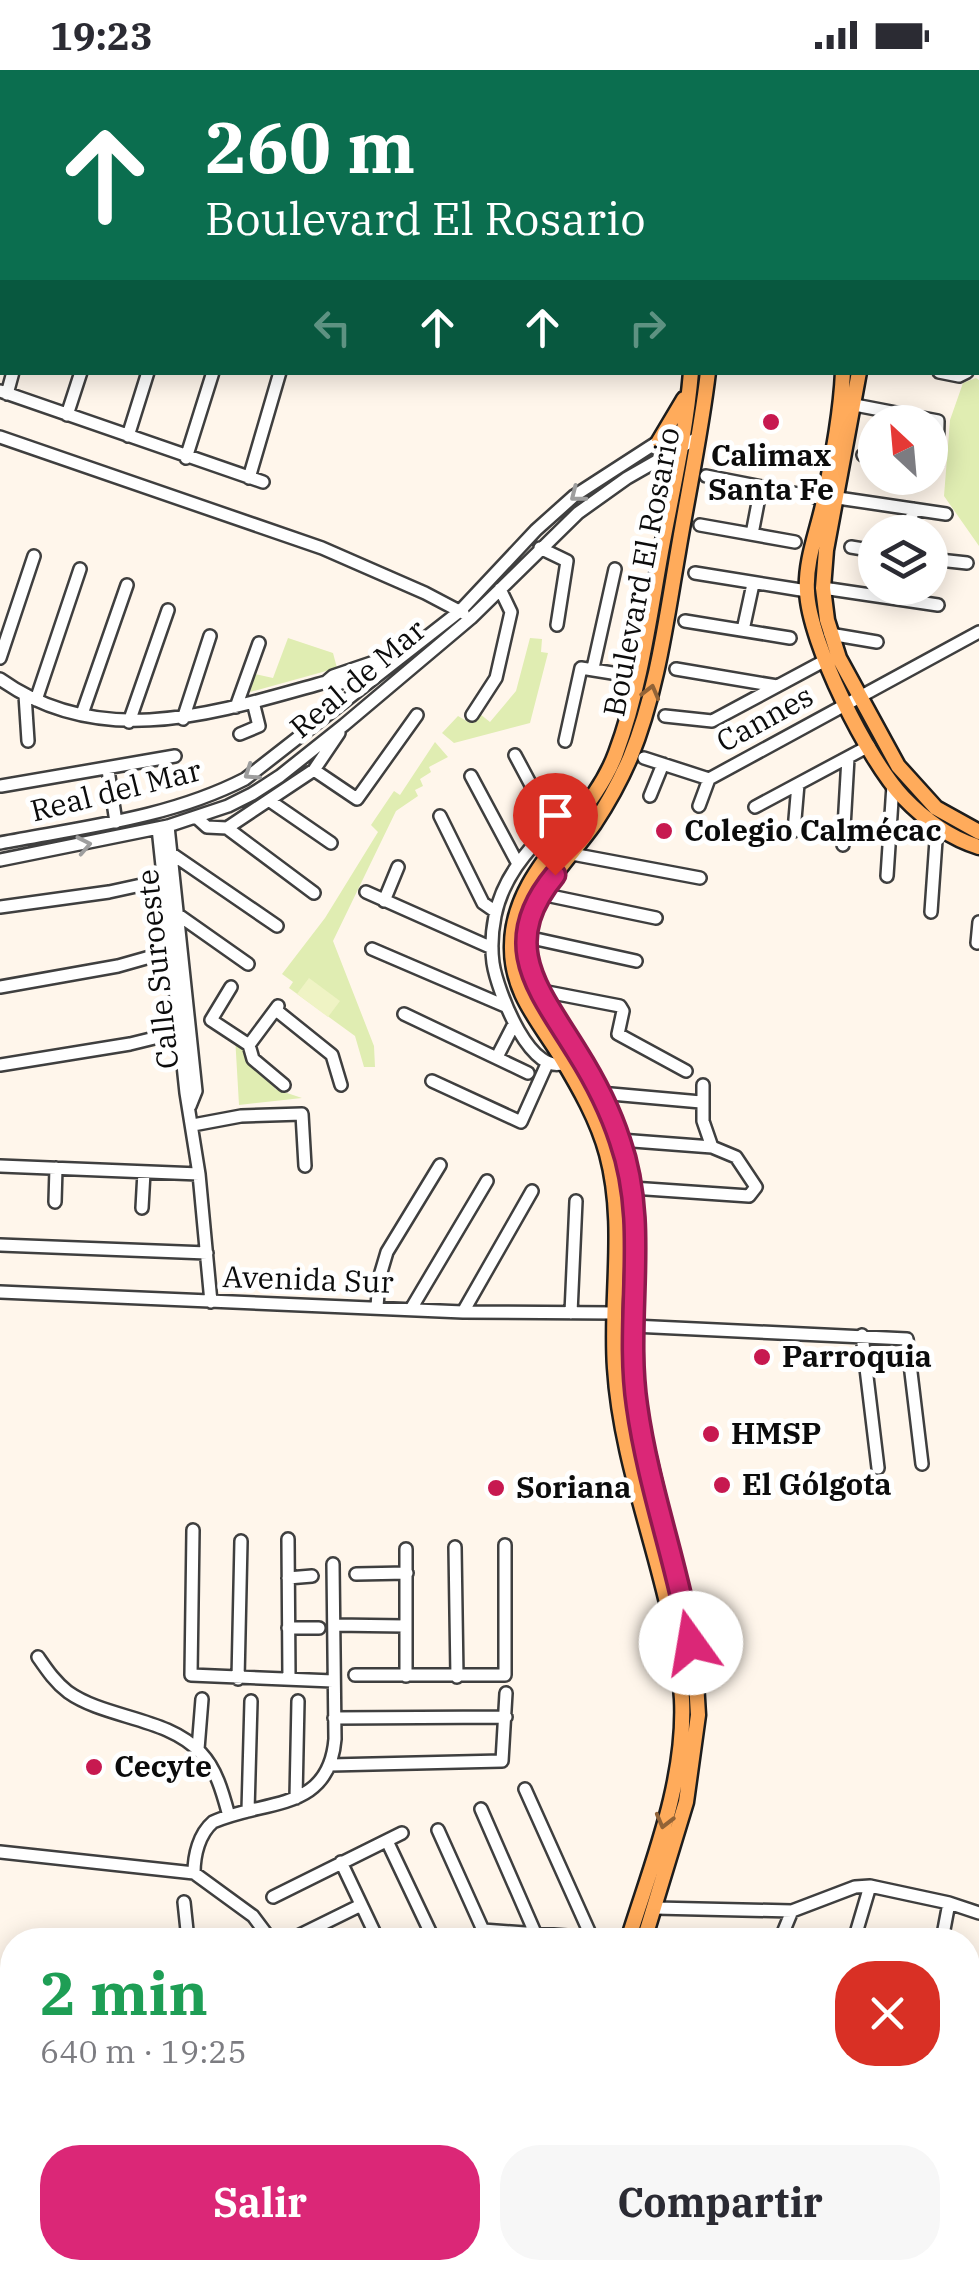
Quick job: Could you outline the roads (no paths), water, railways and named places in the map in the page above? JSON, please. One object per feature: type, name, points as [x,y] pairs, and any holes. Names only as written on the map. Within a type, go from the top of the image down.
[{"type":"main road","name":"Boulevard El Rosario","points":[[685,1766],[680,1672],[621,1419],[615,1368],[618,1216],[613,1180],[602,1136],[520,992],[512,944],[514,918],[528,884],[607,773],[616,754],[638,678],[682,447],[691,375]]},
{"type":"main road","name":"Boulevard El Rosario","points":[[685,1766],[698,1715],[695,1665],[639,1417],[633,1366],[632,1188],[620,1140],[600,1093],[536,990],[528,964],[528,937],[541,894],[617,785],[649,701],[708,375]]},
{"type":"main road","points":[[843,375],[831,499],[807,591],[824,661],[908,780],[949,818],[979,832]]},
{"type":"main road","points":[[838,454],[855,405],[859,375]]},
{"type":"main road","points":[[658,441],[690,389]]},
{"type":"main road","points":[[819,549],[830,634],[869,746],[892,785],[937,826],[979,847]]},
{"type":"main road","points":[[621,1419],[639,1417]]},
{"type":"main road","points":[[648,1928],[686,1802],[685,1766]]},
{"type":"main road","points":[[630,1928],[685,1766]]},
{"type":"street","points":[[67,415],[79,375]]},
{"type":"street","points":[[128,436],[147,375]]},
{"type":"street","points":[[186,458],[212,375]]},
{"type":"street","points":[[249,478],[279,375]]},
{"type":"street","points":[[3,392],[263,482]]},
{"type":"street","points":[[0,436],[322,548],[382,572],[465,615]]},
{"type":"street","name":"Real de Mar","points":[[0,860],[163,827],[197,818],[252,794],[280,776],[409,670],[596,499],[697,438]]},
{"type":"street","name":"Real del Mar","points":[[0,843],[116,822],[196,800],[245,778],[393,664],[465,615],[536,530],[574,496],[658,441]]},
{"type":"street","points":[[706,476],[831,499],[946,514]]},
{"type":"street","points":[[752,534],[762,487]]},
{"type":"street","points":[[912,515],[913,509]]},
{"type":"street","points":[[700,525],[796,542]]},
{"type":"street","points":[[540,548],[567,560],[557,624]]},
{"type":"street","points":[[851,548],[858,549]]},
{"type":"street","points":[[0,658],[34,556]]},
{"type":"street","points":[[948,561],[967,564]]},
{"type":"street","points":[[28,741],[31,698],[80,569]]},
{"type":"street","points":[[593,668],[615,569]]},
{"type":"street","points":[[695,573],[807,591]]},
{"type":"street","points":[[743,630],[753,584]]},
{"type":"street","points":[[82,714],[127,585]]},
{"type":"street","points":[[823,588],[938,606]]},
{"type":"street","points":[[472,715],[494,682],[500,662],[511,612],[500,589]]},
{"type":"street","points":[[129,722],[168,610]]},
{"type":"street","points":[[685,621],[790,638]]},
{"type":"street","name":"Cannes","points":[[698,806],[709,779],[979,632]]},
{"type":"street","points":[[830,634],[877,642]]},
{"type":"street","points":[[183,719],[210,636]]},
{"type":"street","points":[[236,706],[259,643]]},
{"type":"street","points":[[0,679],[31,698],[82,714],[129,722],[183,719],[253,702],[326,682],[381,660],[409,670]]},
{"type":"street","points":[[666,716],[712,722],[824,661]]},
{"type":"street","points":[[566,741],[583,667],[638,678]]},
{"type":"street","points":[[676,669],[778,686]]},
{"type":"street","points":[[240,734],[258,726],[253,702]]},
{"type":"street","points":[[314,770],[355,800],[417,715]]},
{"type":"street","points":[[226,828],[314,770],[344,725]]},
{"type":"street","points":[[755,807],[869,746]]},
{"type":"street","points":[[515,754],[562,839]]},
{"type":"street","points":[[1,786],[175,756]]},
{"type":"street","name":"Cannes","points":[[644,758],[709,779]]},
{"type":"street","points":[[843,844],[848,758]]},
{"type":"street","points":[[650,796],[662,764]]},
{"type":"street","points":[[108,770],[116,822]]},
{"type":"street","points":[[471,776],[518,864]]},
{"type":"street","points":[[794,831],[798,784]]},
{"type":"street","points":[[887,876],[892,785]]},
{"type":"street","points":[[270,801],[331,843]]},
{"type":"street","points":[[440,816],[483,903],[496,912]]},
{"type":"street","points":[[197,818],[207,827],[226,828],[314,893]]},
{"type":"street","points":[[547,1064],[514,1024],[505,1006],[492,948],[496,912],[518,864],[552,825]]},
{"type":"street","points":[[932,912],[937,826]]},
{"type":"street","name":"Calle Suroeste","points":[[163,827],[172,854],[184,1027]]},
{"type":"street","name":"Calle Suroeste","points":[[163,827],[170,951],[196,1090],[190,1106],[211,1302]]},
{"type":"street","points":[[172,854],[277,926]]},
{"type":"street","points":[[572,854],[700,878]]},
{"type":"street","points":[[384,900],[398,867]]},
{"type":"street","points":[[0,907],[164,880]]},
{"type":"street","points":[[366,892],[492,948]]},
{"type":"street","points":[[541,894],[656,918]]},
{"type":"street","points":[[178,914],[248,964]]},
{"type":"street","points":[[977,944],[979,922]]},
{"type":"street","points":[[528,937],[636,960]]},
{"type":"street","points":[[372,948],[505,1006]]},
{"type":"street","points":[[0,987],[118,966],[170,951]]},
{"type":"street","points":[[0,1065],[130,1044],[212,1020],[231,988]]},
{"type":"street","points":[[536,990],[620,1006],[623,1011],[618,1034],[686,1070]]},
{"type":"street","points":[[249,1045],[277,1008],[332,1055],[340,1085]]},
{"type":"street","points":[[404,1014],[528,1073]]},
{"type":"street","points":[[212,1020],[249,1045],[253,1059],[284,1085]]},
{"type":"street","points":[[496,1057],[514,1024]]},
{"type":"street","points":[[547,1064],[564,1064],[578,1053]]},
{"type":"street","points":[[432,1080],[521,1122],[547,1064]]},
{"type":"street","points":[[703,1085],[703,1121],[712,1147]]},
{"type":"street","points":[[600,1093],[702,1102]]},
{"type":"street","points":[[193,1125],[241,1116],[302,1114],[305,1166]]},
{"type":"street","points":[[620,1140],[712,1147],[736,1157],[756,1183],[756,1190],[749,1196],[632,1188]]},
{"type":"street","points":[[377,1307],[379,1279],[387,1252],[440,1164]]},
{"type":"street","points":[[0,1166],[199,1174]]},
{"type":"street","points":[[54,1202],[56,1168]]},
{"type":"street","points":[[142,1208],[144,1172]]},
{"type":"street","points":[[411,1309],[487,1181]]},
{"type":"street","points":[[462,1312],[532,1191]]},
{"type":"street","points":[[571,1313],[576,1201]]},
{"type":"street","points":[[0,1246],[207,1252]]},
{"type":"street","name":"Avenida Sur","points":[[0,1292],[462,1312],[614,1313]]},
{"type":"street","points":[[633,1326],[907,1338],[922,1464]]},
{"type":"street","points":[[862,1335],[878,1468]]},
{"type":"street","points":[[193,1530],[192,1676],[333,1681]]},
{"type":"street","points":[[288,1539],[289,1679]]},
{"type":"street","points":[[238,1679],[241,1541]]},
{"type":"street","points":[[355,1674],[505,1676],[504,1545]]},
{"type":"street","points":[[455,1547],[457,1677]]},
{"type":"street","points":[[406,1549],[406,1676]]},
{"type":"street","points":[[194,1873],[194,1859],[206,1828],[213,1822],[296,1798],[316,1786],[330,1765],[334,1718],[334,1564]]},
{"type":"street","points":[[356,1574],[406,1573]]},
{"type":"street","points":[[288,1578],[312,1576]]},
{"type":"street","points":[[334,1626],[406,1626]]},
{"type":"street","points":[[288,1628],[319,1628]]},
{"type":"street","points":[[38,1657],[52,1678],[71,1694],[179,1737],[198,1750],[212,1768],[229,1816]]},
{"type":"street","points":[[330,1765],[496,1764],[504,1756],[506,1693]]},
{"type":"street","points":[[198,1750],[202,1699]]},
{"type":"street","points":[[248,1811],[250,1700]]},
{"type":"street","points":[[296,1798],[298,1701]]},
{"type":"street","points":[[334,1718],[506,1717]]},
{"type":"street","points":[[525,1789],[588,1928]]},
{"type":"street","points":[[481,1809],[533,1928]]},
{"type":"street","points":[[438,1830],[481,1928]]},
{"type":"street","points":[[274,1897],[402,1833]]},
{"type":"street","points":[[388,1840],[428,1928]]},
{"type":"street","points":[[0,1852],[194,1873],[253,1916],[262,1928]]},
{"type":"street","points":[[342,1862],[372,1928]]},
{"type":"street","points":[[655,1908],[792,1911],[855,1886],[870,1886],[979,1913]]},
{"type":"street","points":[[858,1928],[870,1886]]},
{"type":"street","points":[[184,1902],[187,1928]]},
{"type":"street","points":[[944,1928],[948,1903]]},
{"type":"street","points":[[315,1928],[361,1906]]},
{"type":"street","points":[[785,1928],[792,1911]]},
{"type":"place","name":"Calimax Santa Fe","points":[[771,422]]},
{"type":"place","name":"Colegio Calmécac","points":[[664,831]]},
{"type":"place","name":"Parroquia","points":[[762,1357]]},
{"type":"place","name":"HMSP","points":[[711,1434]]},
{"type":"place","name":"El Gólgota","points":[[722,1485]]},
{"type":"place","name":"Soriana","points":[[496,1488]]},
{"type":"place","name":"Cecyte","points":[[94,1767]]}]
